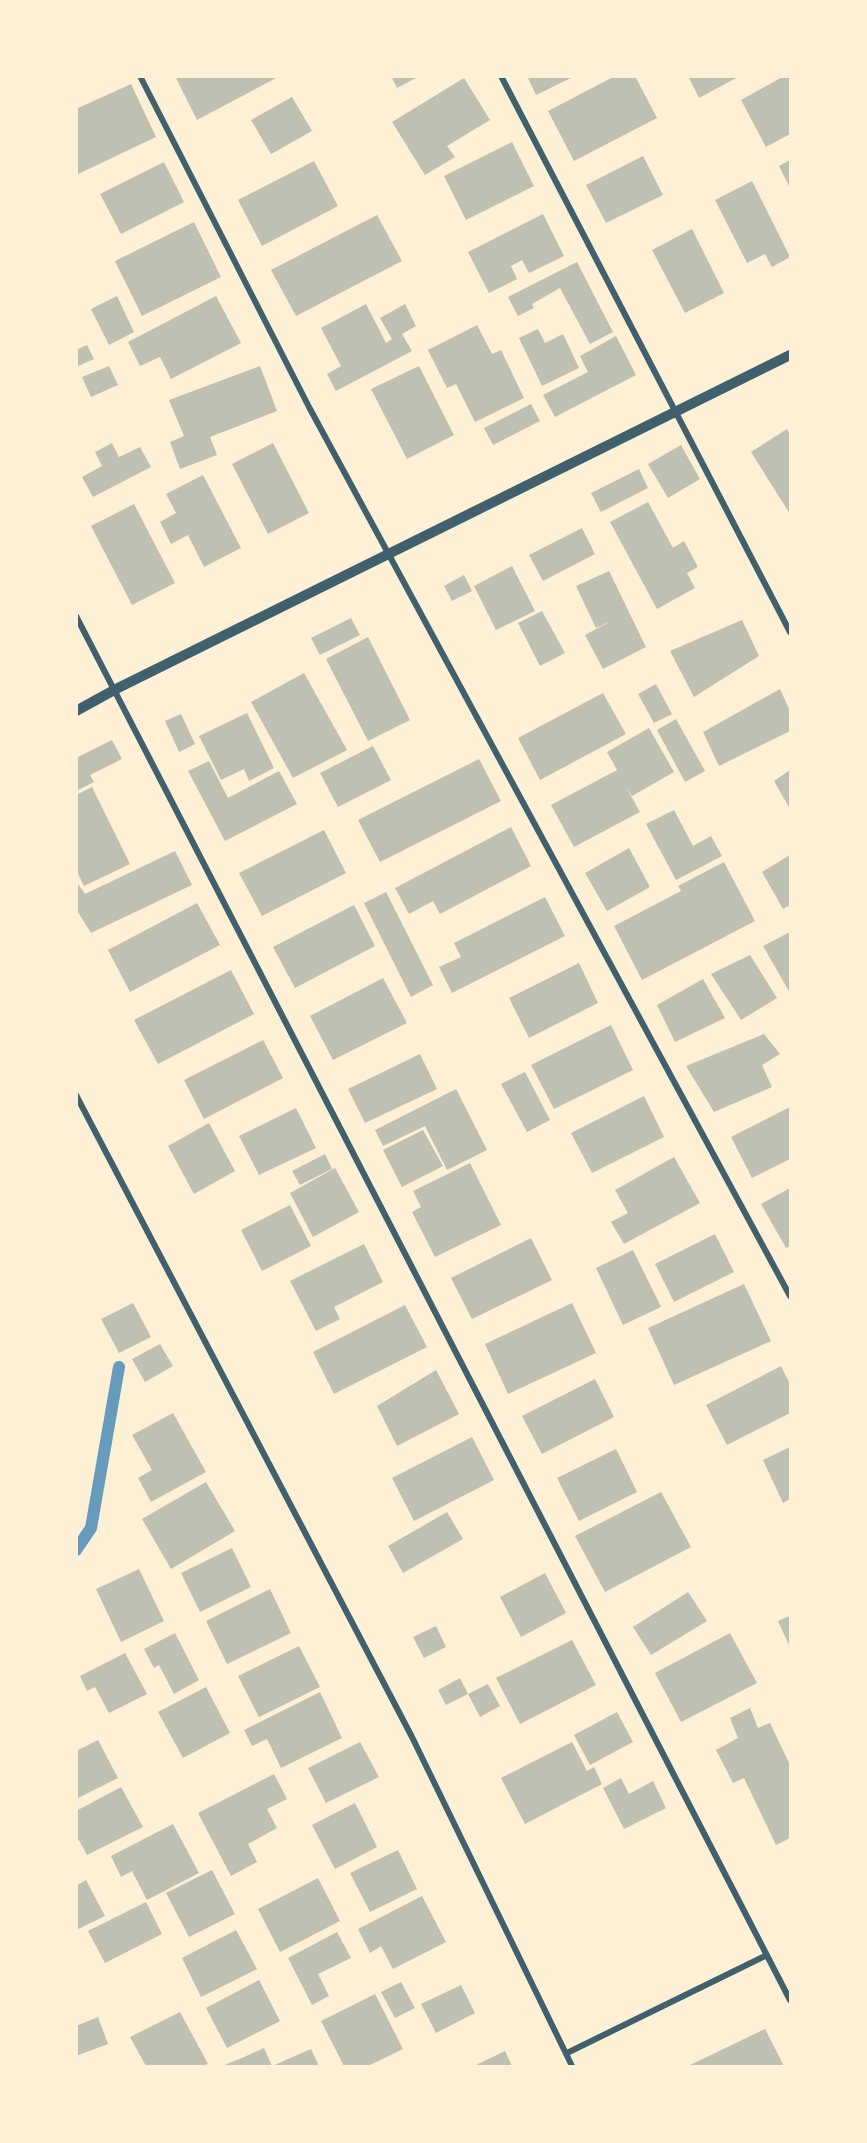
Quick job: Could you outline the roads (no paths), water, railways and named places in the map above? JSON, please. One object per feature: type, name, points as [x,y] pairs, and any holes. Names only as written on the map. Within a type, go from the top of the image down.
[{"type":"street","points":[[140,76],[309,406],[790,1296]]},
{"type":"street","points":[[501,76],[790,632]]},
{"type":"street","points":[[76,711],[116,688],[790,355]]},
{"type":"street","points":[[76,616],[116,688],[790,2000]]},
{"type":"street","points":[[76,1095],[412,1737],[572,2067]]},
{"type":"street","points":[[567,2054],[767,1955]]},
{"type":"waterway","points":[[76,1550],[91,1528],[119,1367]]}]
